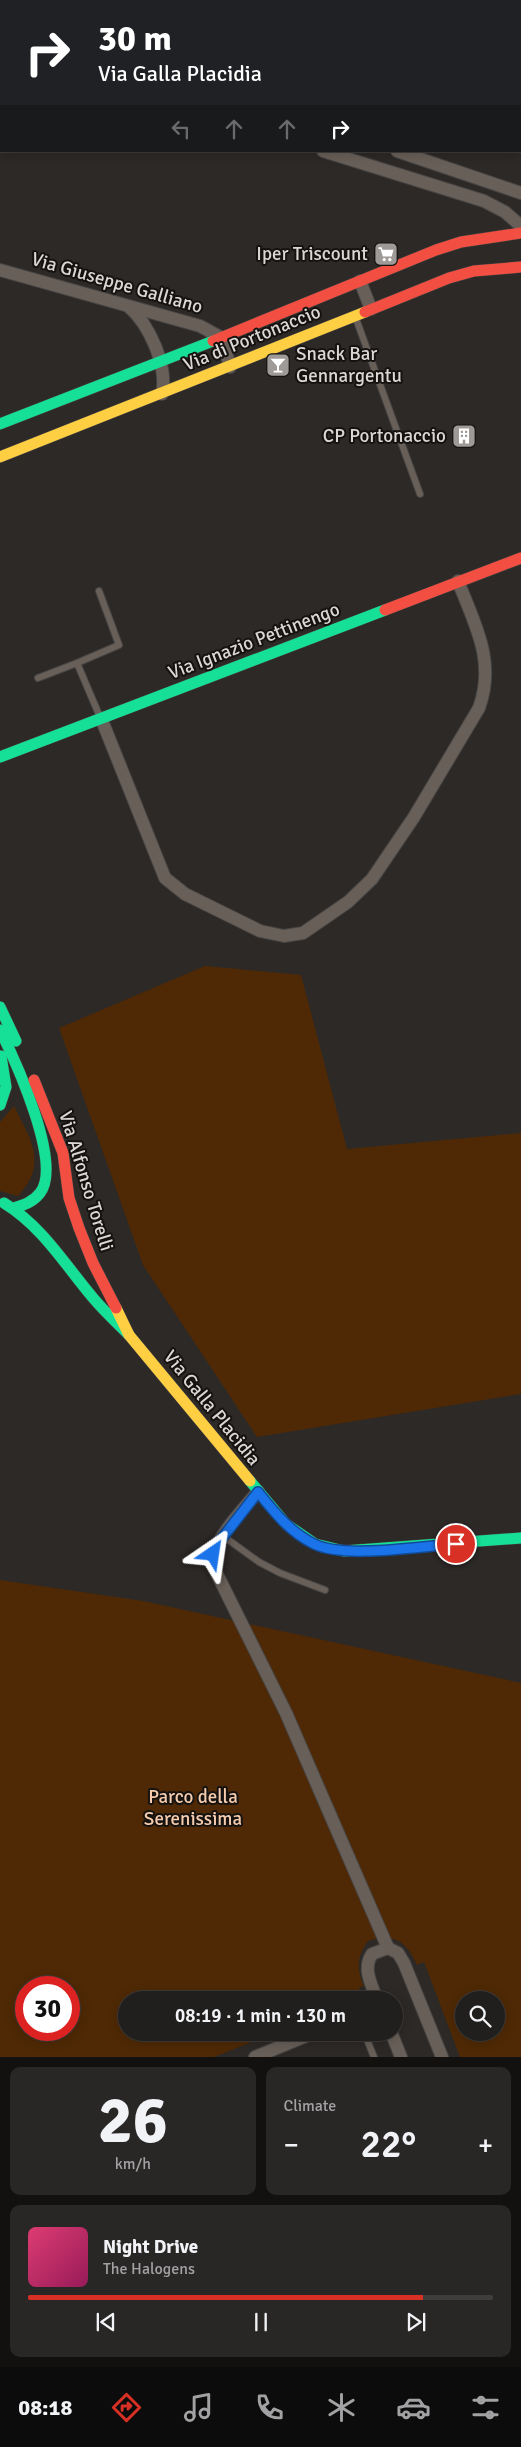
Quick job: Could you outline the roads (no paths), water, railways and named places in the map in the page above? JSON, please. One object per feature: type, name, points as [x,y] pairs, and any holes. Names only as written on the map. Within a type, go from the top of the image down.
[{"type":"main road","name":"Via di Portonaccio","points":[[0,424],[160,363],[448,245],[521,233]]},
{"type":"main road","name":"Via di Portonaccio","points":[[0,457],[230,367],[371,308],[461,274],[498,268],[521,267]]},
{"type":"main road","name":"Via Ignazio Pettinengo","points":[[0,757],[521,558]]},
{"type":"main road","name":"Via Alfonso Torelli","points":[[0,1008],[28,1067],[60,1146],[69,1198],[79,1228],[96,1270],[129,1335]]},
{"type":"main road","points":[[0,1030],[22,1079],[42,1136],[47,1160],[46,1179],[40,1194],[28,1204],[14,1208]]},
{"type":"main road","points":[[0,1055],[7,1081],[5,1097],[0,1105]]},
{"type":"main road","points":[[0,1201],[14,1208],[49,1244],[96,1301],[129,1335]]},
{"type":"main road","name":"Via Galla Placidia","points":[[129,1335],[258,1492],[294,1532],[315,1544],[333,1550],[372,1550],[521,1538]]},
{"type":"street","points":[[325,152],[484,201],[505,212],[521,226]]},
{"type":"street","points":[[401,152],[521,193]]},
{"type":"street","name":"Via Giuseppe Galliano","points":[[0,270],[192,322],[222,338]]},
{"type":"street","points":[[360,281],[371,308]]},
{"type":"street","points":[[128,306],[146,326],[160,363],[164,385],[162,394]]},
{"type":"street","points":[[222,338],[230,367]]},
{"type":"street","points":[[100,718],[165,878],[184,894],[260,931],[284,936],[304,933],[348,902],[372,879],[414,817],[479,708],[486,688],[487,665],[458,581]]},
{"type":"street","points":[[258,1492],[216,1546],[212,1558],[216,1575],[279,1698],[388,1948]]},
{"type":"street","points":[[374,1991],[368,1974],[368,1964],[372,1954],[388,1948],[398,1953],[404,1963],[442,2057]]},
{"type":"street","points":[[255,2057],[294,2041]]},
{"type":"street","points":[[395,2041],[401,2057]]},
{"type":"lane","points":[[355,315],[420,494]]},
{"type":"lane","points":[[38,678],[119,645],[99,591]]},
{"type":"lane","points":[[77,663],[100,718]]},
{"type":"lane","points":[[223,1536],[259,1562],[280,1574],[325,1590]]},
{"type":"lane","points":[[368,2041],[374,2057]]},
{"type":"place","name":"Iper Triscount","points":[[386,254]]},
{"type":"place","name":"Snack Bar Gennargentu","points":[[278,365]]},
{"type":"place","name":"CP Portonaccio","points":[[464,436]]},
{"type":"park label","name":"Parco della Serenissima","points":[[193,1808]]}]
